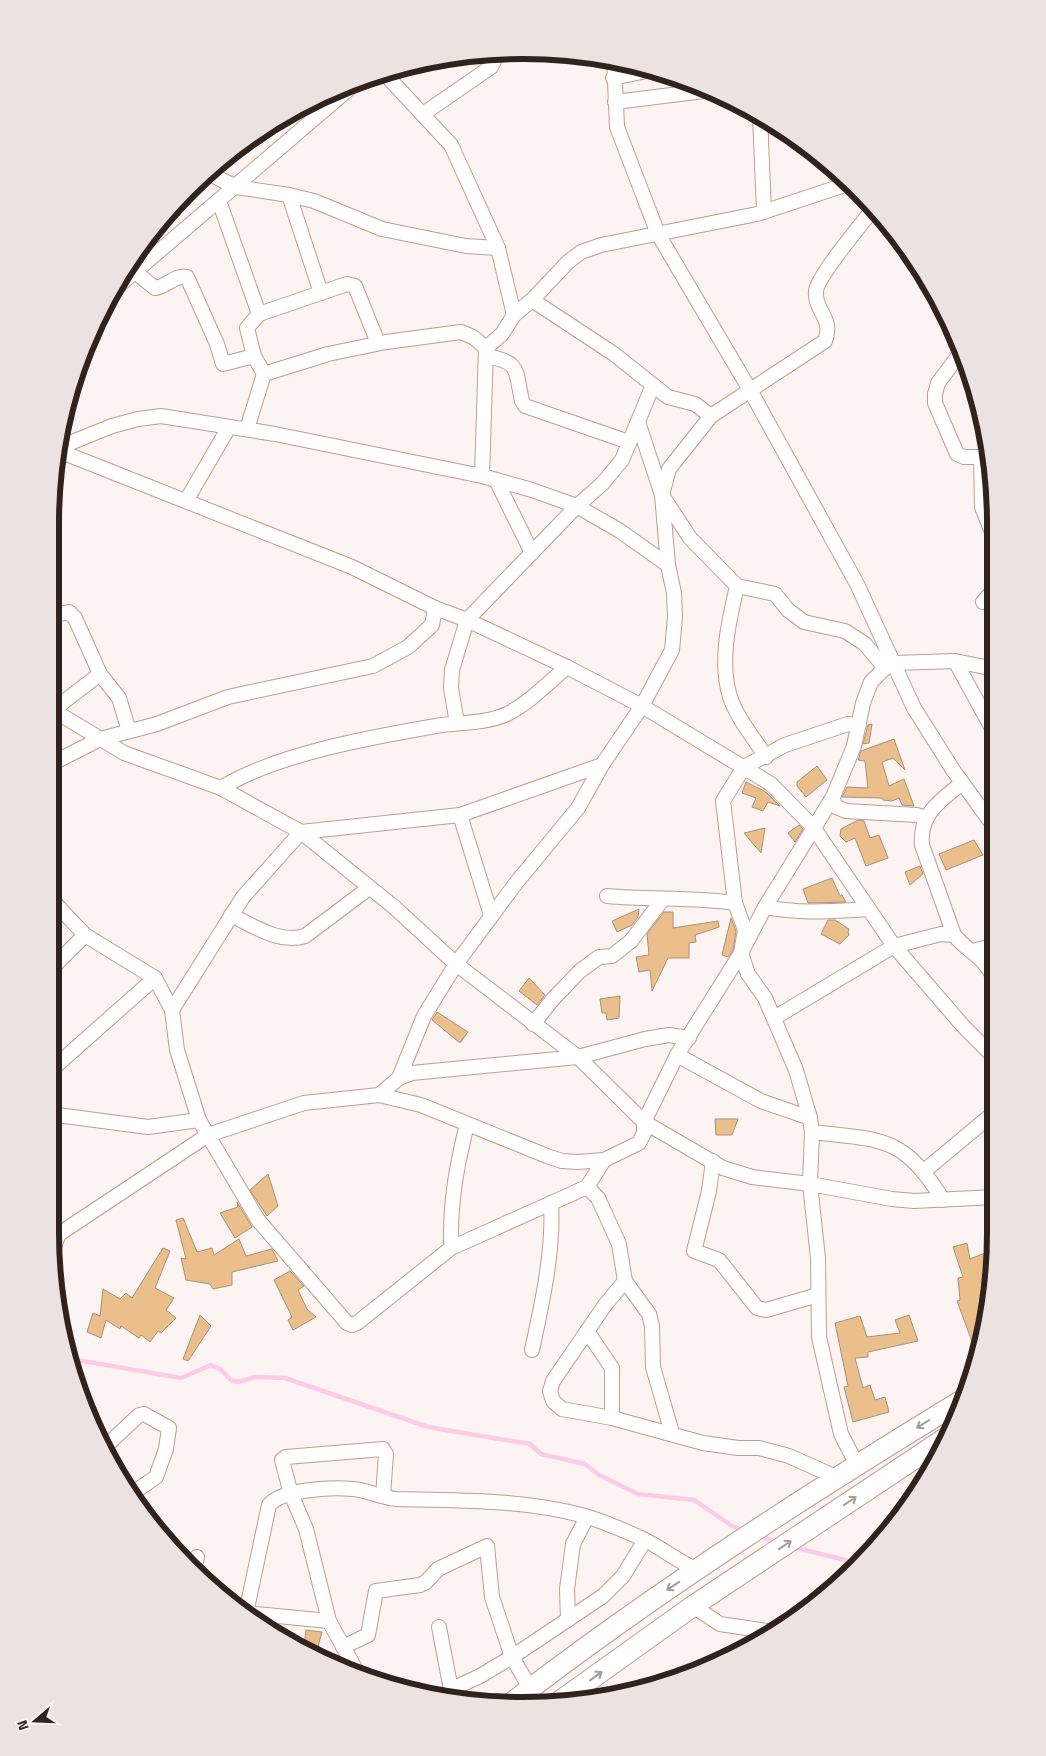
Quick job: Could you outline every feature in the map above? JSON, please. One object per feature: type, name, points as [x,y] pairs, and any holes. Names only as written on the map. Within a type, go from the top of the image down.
[{"type":"main road","points":[[519,1697],[633,1612],[857,1465],[954,1405]]},
{"type":"main road","points":[[569,1694],[693,1606],[936,1445]]},
{"type":"street","points":[[423,114],[491,67],[494,60]]},
{"type":"street","points":[[614,68],[615,102],[621,140],[658,234],[750,390],[857,584],[889,665],[962,783],[987,817]]},
{"type":"street","points":[[613,78],[636,73]]},
{"type":"street","points":[[389,79],[451,145],[498,248],[514,315]]},
{"type":"street","points":[[615,102],[696,92]]},
{"type":"street","points":[[130,276],[341,96]]},
{"type":"street","points":[[760,124],[764,212]]},
{"type":"street","points":[[215,176],[236,187],[288,194],[314,201],[382,229],[460,245],[498,248]]},
{"type":"street","points":[[532,553],[489,478],[486,352],[502,334],[514,315],[581,252],[764,212],[842,186]]},
{"type":"street","points":[[288,194],[321,293]]},
{"type":"street","points":[[219,201],[259,314]]},
{"type":"street","points":[[869,214],[818,284],[817,300],[828,323],[829,332],[825,341],[711,416],[669,469],[662,495],[690,538],[737,586],[775,594],[788,610],[804,622],[845,631],[889,665]]},
{"type":"street","points":[[135,272],[155,288],[161,288],[179,277],[186,277],[217,344],[223,364],[254,356]]},
{"type":"street","points":[[247,429],[264,374],[254,356],[247,328],[259,314],[347,284],[355,286],[378,343]]},
{"type":"street","points":[[532,300],[614,354],[668,397],[694,404],[711,416]]},
{"type":"street","points":[[264,374],[328,354],[378,343],[461,332],[473,337],[486,352],[508,360],[514,366],[522,401],[525,406],[629,442]]},
{"type":"street","points":[[957,358],[938,383],[935,403],[957,454],[964,457],[982,457]]},
{"type":"street","points":[[457,722],[451,688],[452,670],[467,620],[577,506],[602,484],[622,460],[653,385]]},
{"type":"street","points":[[66,445],[112,426],[162,416],[247,429],[489,478],[532,490],[577,506],[620,531],[668,565]]},
{"type":"street","points":[[399,1078],[424,1016],[456,964],[491,915],[578,808],[602,765],[642,706],[672,650],[674,594],[668,565],[662,495],[638,422]]},
{"type":"street","points":[[186,501],[229,427]]},
{"type":"street","points":[[64,453],[352,567],[435,608],[467,620],[567,667],[642,706],[771,784],[813,827],[894,946],[964,1027],[987,1048]]},
{"type":"street","points":[[984,473],[982,507],[987,519]]},
{"type":"street","points":[[737,586],[727,638],[725,675],[731,698],[766,757]]},
{"type":"street","points":[[983,602],[987,598]]},
{"type":"street","points":[[59,760],[100,739],[157,724],[228,697],[373,666],[408,647],[432,625],[435,608]]},
{"type":"street","points":[[59,614],[69,612],[75,618],[100,674],[119,698],[129,731]]},
{"type":"street","points":[[956,661],[987,719]]},
{"type":"street","points":[[60,1234],[208,1135],[304,1103],[379,1095],[422,1105],[562,1161],[604,1160],[639,1143],[644,1133],[644,1122],[677,1055],[741,953],[765,907],[813,827],[834,797],[854,746],[863,703],[871,682],[889,665],[956,661],[987,667]]},
{"type":"street","points":[[222,788],[240,776],[327,749],[457,722],[484,721],[507,714],[567,667]]},
{"type":"street","points":[[59,705],[100,674]]},
{"type":"street","points":[[59,714],[124,754],[222,788],[301,832],[456,964],[578,1058],[644,1122],[723,1168],[752,1177],[810,1184],[892,1199],[943,1200],[987,1197]]},
{"type":"street","points":[[857,1465],[841,1434],[819,1337],[818,1258],[810,1184],[812,1132],[810,1118],[796,1070],[765,998],[748,974],[741,953],[745,930],[735,902],[724,801],[744,767],[766,757],[785,745],[848,724],[859,726]]},
{"type":"street","points":[[172,1010],[243,896],[301,832],[460,815],[602,765]]},
{"type":"street","points":[[962,783],[933,807],[925,818],[921,832],[922,844],[954,936],[966,949],[973,951],[987,963]]},
{"type":"street","points":[[834,797],[834,806],[846,811],[917,815],[925,818]]},
{"type":"street","points":[[460,815],[491,915]]},
{"type":"street","points":[[231,915],[279,937],[294,939],[305,936],[369,888]]},
{"type":"street","points":[[607,896],[705,899],[735,902]]},
{"type":"street","points":[[533,1024],[553,999],[580,971],[600,957],[612,956],[632,941],[663,899]]},
{"type":"street","points":[[59,907],[86,935],[155,978],[172,1010],[177,1050],[199,1120],[258,1220],[347,1324],[358,1323],[451,1248],[587,1187],[604,1160]]},
{"type":"street","points":[[765,907],[808,913],[869,909]]},
{"type":"street","points":[[774,1018],[894,946],[941,934],[954,936]]},
{"type":"street","points":[[59,961],[86,935]]},
{"type":"street","points":[[973,951],[987,947]]},
{"type":"street","points":[[59,1063],[155,978]]},
{"type":"street","points":[[379,1095],[399,1078],[412,1073],[578,1058],[645,1039],[670,1035],[689,1038]]},
{"type":"street","points":[[677,1055],[761,1101],[810,1118]]},
{"type":"street","points":[[59,1115],[148,1127],[199,1120]]},
{"type":"street","points":[[923,1172],[987,1119]]},
{"type":"street","points":[[451,1248],[450,1207],[455,1170],[467,1124]]},
{"type":"street","points":[[812,1132],[874,1139],[893,1145],[909,1156],[943,1200]]},
{"type":"street","points":[[713,1161],[709,1191],[694,1251],[719,1260],[757,1308],[766,1310],[818,1295]]},
{"type":"street","points":[[587,1187],[598,1198],[620,1244],[625,1281],[650,1320],[653,1367],[672,1433]]},
{"type":"street","points":[[532,1350],[541,1312],[552,1219],[552,1203]]},
{"type":"street","points":[[625,1281],[587,1330],[553,1381],[550,1391],[553,1401],[562,1409],[612,1418],[703,1443],[767,1450],[790,1456],[838,1478]]},
{"type":"street","points":[[587,1330],[612,1368],[612,1418]]},
{"type":"street","points":[[109,1443],[139,1416],[144,1414],[169,1428],[166,1449],[156,1477],[137,1490]]},
{"type":"street","points":[[353,1665],[329,1621],[306,1529],[291,1494],[282,1460],[286,1457],[382,1450],[386,1454],[383,1496]]},
{"type":"street","points":[[247,1606],[269,1505],[291,1494],[325,1488],[354,1489],[394,1499],[522,1503],[587,1517],[644,1540],[697,1570]]},
{"type":"street","points":[[568,1620],[567,1589],[573,1544],[587,1517]]},
{"type":"street","points":[[452,1691],[512,1658],[603,1596],[623,1576],[644,1540]]},
{"type":"street","points":[[343,1647],[368,1635],[376,1591],[420,1585],[426,1582],[438,1569],[487,1546],[492,1598],[512,1658],[530,1688]]},
{"type":"street","points":[[693,1606],[720,1624],[764,1629]]},
{"type":"street","points":[[258,1614],[329,1621]]},
{"type":"street","points":[[439,1627],[451,1691]]},
{"type":"building","points":[[872,724],[869,743],[863,744],[868,725]]},
{"type":"building","points":[[894,739],[905,770],[893,758],[882,762],[889,786],[904,779],[914,806],[902,805],[899,798],[892,801],[883,800],[882,798],[842,797],[847,787],[868,788],[865,761],[858,760],[861,751]]},
{"type":"building","points":[[817,766],[827,780],[806,797],[797,786],[797,782]]},
{"type":"building","points":[[746,782],[766,792],[780,806],[768,802],[763,811],[752,807],[756,798],[742,793]]},
{"type":"building","points":[[858,820],[864,821],[870,838],[879,835],[888,858],[866,866],[855,838],[846,842],[840,836],[841,829]]},
{"type":"building","points":[[799,825],[803,829],[795,842],[788,833]]},
{"type":"building","points":[[765,828],[761,853],[744,833]]},
{"type":"building","points":[[974,840],[983,855],[946,870],[939,854]]},
{"type":"building","points":[[920,866],[923,874],[910,885],[905,872]]},
{"type":"building","points":[[832,878],[840,896],[842,895],[846,902],[808,903],[803,889]]},
{"type":"building","points":[[639,909],[638,917],[632,925],[617,932],[612,921]]},
{"type":"building","points":[[664,912],[673,912],[673,928],[718,921],[719,927],[695,935],[696,942],[689,943],[689,958],[668,958],[652,991],[650,970],[639,972],[636,957],[649,955],[647,934]]},
{"type":"building","points":[[731,918],[736,931],[733,950],[728,957],[722,955]]},
{"type":"building","points":[[828,920],[835,920],[849,929],[849,935],[840,944],[821,934]]},
{"type":"building","points":[[529,978],[545,995],[537,1005],[519,991]]},
{"type":"building","points":[[620,996],[619,1018],[607,1020],[606,1013],[602,1013],[600,999]]},
{"type":"building","points":[[437,1012],[468,1032],[460,1043],[432,1020]]},
{"type":"building","points":[[715,1119],[738,1119],[732,1135],[716,1135]]},
{"type":"building","points":[[268,1174],[278,1206],[267,1216],[250,1190]]},
{"type":"building","points":[[237,1202],[252,1227],[235,1238],[220,1213],[238,1207]]},
{"type":"building","points":[[183,1218],[197,1252],[212,1248],[214,1255],[239,1239],[246,1256],[272,1249],[278,1261],[232,1272],[232,1285],[213,1289],[210,1284],[186,1280],[181,1258],[186,1259],[176,1220]]},
{"type":"building","points":[[967,1243],[970,1259],[985,1253],[986,1256],[983,1294],[973,1344],[957,1301],[960,1300],[958,1278],[963,1277],[953,1247]]},
{"type":"building","points":[[163,1248],[170,1251],[155,1288],[174,1298],[166,1310],[176,1318],[161,1333],[158,1331],[150,1342],[141,1335],[139,1338],[121,1326],[120,1329],[106,1320],[101,1338],[87,1332],[93,1313],[100,1316],[103,1289],[120,1299],[126,1293],[132,1298]]},
{"type":"building","points":[[290,1271],[304,1286],[298,1290],[307,1309],[316,1317],[293,1330],[288,1320],[292,1317],[274,1280]]},
{"type":"building","points":[[200,1315],[211,1326],[188,1361],[183,1359]]},
{"type":"building","points":[[909,1315],[918,1341],[868,1352],[868,1357],[855,1358],[863,1388],[870,1385],[875,1400],[885,1397],[889,1412],[853,1422],[844,1387],[848,1386],[835,1323],[860,1316],[867,1337],[900,1333],[895,1320]]},
{"type":"building","points":[[306,1630],[322,1632],[318,1647],[315,1648],[304,1642]]},
{"type":"waterway","points":[[77,1360],[181,1378],[211,1365],[220,1369],[231,1380],[238,1382],[255,1377],[285,1378],[428,1427],[530,1444],[541,1454],[585,1464],[599,1475],[638,1494],[694,1500],[732,1526],[745,1531]]},
{"type":"waterway","points":[[760,1536],[778,1543]]},
{"type":"waterway","points":[[793,1547],[851,1561]]}]
